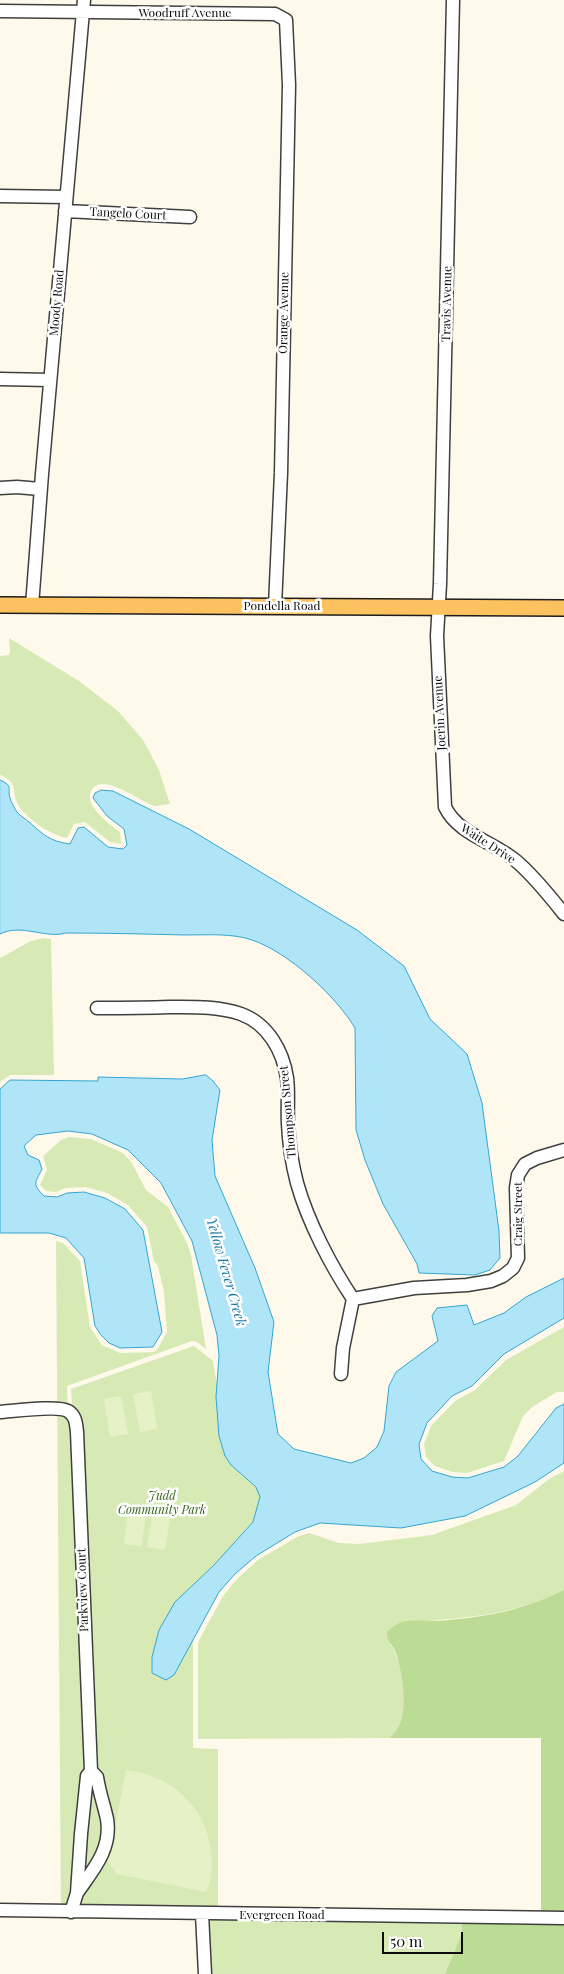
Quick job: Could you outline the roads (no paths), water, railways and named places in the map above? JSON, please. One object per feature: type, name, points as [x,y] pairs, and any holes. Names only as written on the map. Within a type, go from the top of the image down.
[{"type":"main road","name":"Pondella Road","points":[[0,605],[564,608]]},
{"type":"street","name":"Travis Avenue","points":[[439,607],[453,0]]},
{"type":"street","name":"Woodruff Avenue","points":[[0,11],[84,6],[275,14],[286,20]]},
{"type":"street","name":"Moody Road","points":[[32,606],[40,490],[84,6]]},
{"type":"street","name":"Orange Avenue","points":[[275,606],[281,473],[289,85],[286,20]]},
{"type":"street","points":[[0,196],[66,197]]},
{"type":"street","name":"Tangelo Court","points":[[65,211],[190,217]]},
{"type":"street","points":[[0,379],[50,380]]},
{"type":"street","points":[[0,488],[17,487],[40,490]]},
{"type":"street","name":"Joerin Avenue","points":[[439,607],[437,636],[442,747],[446,807],[451,819]]},
{"type":"street","name":"Waite Drive","points":[[451,819],[515,860],[564,914]]},
{"type":"street","name":"Thompson Street","points":[[97,1008],[218,1008],[243,1015],[255,1021],[265,1030],[274,1041],[287,1078],[290,1150],[297,1184],[309,1216],[342,1283],[353,1299]]},
{"type":"street","name":"Craig Street","points":[[353,1299],[414,1288],[479,1284],[492,1281],[507,1273],[513,1268],[518,1258],[516,1188],[518,1175],[525,1164],[536,1158],[564,1150]]},
{"type":"street","points":[[341,1374],[343,1348],[353,1299]]},
{"type":"street","name":"Parkview Court","points":[[0,1412],[56,1408],[68,1411],[76,1420],[78,1432],[91,1771],[87,1776],[80,1834],[77,1893]]},
{"type":"street","name":"Parkview Court","points":[[70,1912],[77,1893],[104,1852],[108,1830],[97,1777],[91,1771]]},
{"type":"street","name":"Evergreen Road","points":[[0,1910],[564,1918]]},
{"type":"street","points":[[202,1914],[205,1974]]},
{"type":"water","points":[[0,780],[9,786],[9,795],[17,812],[47,837],[70,844],[78,828],[84,827],[108,847],[123,849],[127,845],[124,829],[107,816],[93,798],[95,793],[101,790],[113,791],[189,829],[357,930],[404,966],[430,1019],[467,1054],[482,1103],[499,1231],[500,1258],[490,1270],[475,1275],[419,1273],[417,1264],[383,1204],[365,1160],[356,1130],[355,1028],[324,989],[281,954],[252,940],[227,935],[50,934],[25,930],[8,931],[0,934]]},
{"type":"water","name":"Yellow Fever Creek","points":[[206,1075],[220,1090],[212,1140],[215,1176],[255,1268],[274,1322],[268,1372],[278,1434],[294,1449],[351,1463],[364,1458],[377,1447],[384,1431],[389,1386],[396,1372],[438,1341],[432,1316],[437,1308],[467,1305],[474,1325],[504,1313],[526,1297],[564,1278],[564,1318],[504,1354],[472,1386],[452,1396],[427,1423],[419,1444],[421,1459],[432,1471],[452,1477],[468,1478],[504,1467],[518,1456],[556,1408],[564,1404],[564,1463],[535,1482],[465,1516],[401,1528],[320,1523],[295,1532],[256,1556],[235,1574],[219,1592],[174,1675],[166,1680],[152,1673],[152,1657],[159,1630],[175,1602],[214,1565],[253,1522],[260,1497],[256,1487],[231,1465],[225,1456],[219,1436],[216,1397],[219,1356],[217,1335],[192,1241],[161,1183],[128,1150],[92,1134],[68,1131],[36,1135],[24,1146],[28,1155],[39,1160],[42,1169],[36,1186],[44,1196],[57,1197],[67,1193],[84,1192],[105,1198],[125,1209],[143,1230],[162,1332],[153,1347],[120,1348],[109,1343],[95,1326],[84,1258],[66,1238],[49,1233],[0,1233],[0,1089],[10,1080],[98,1081],[98,1077],[182,1079]]},
{"type":"park label","name":"Judd Community Park","points":[[162,1503]]}]
